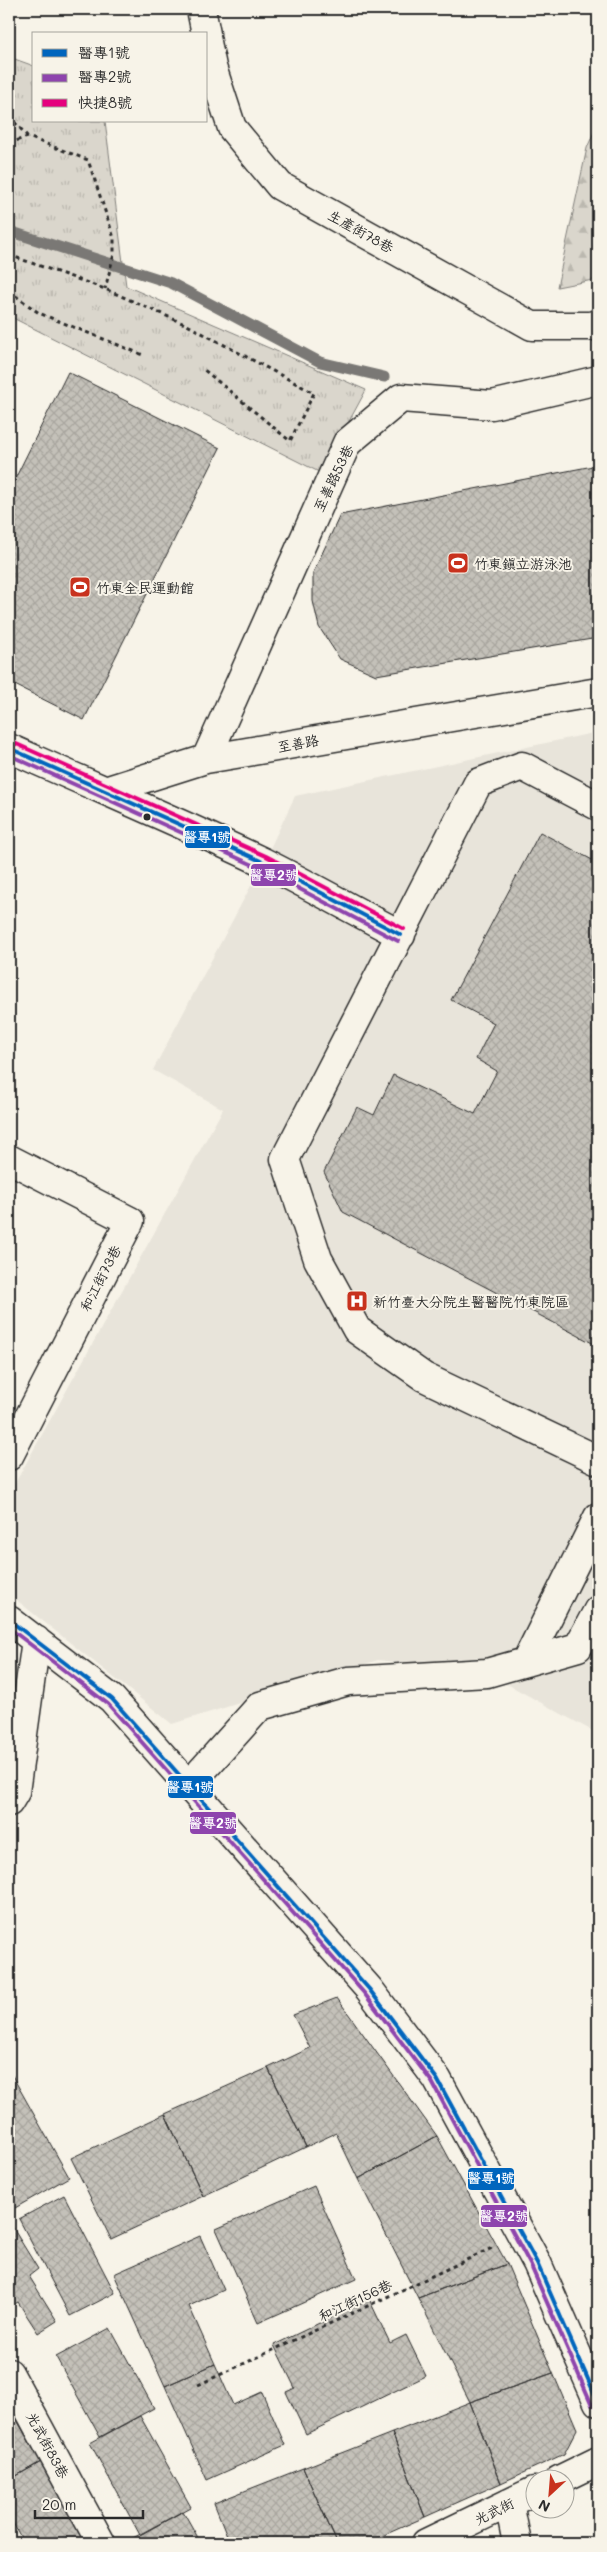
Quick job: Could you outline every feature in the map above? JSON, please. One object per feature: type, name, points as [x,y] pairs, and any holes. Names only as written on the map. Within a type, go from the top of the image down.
[{"type":"street","name":"生產街78巷","points":[[201,9],[205,32]]},
{"type":"street","name":"生產街78巷","points":[[208,46],[212,67],[232,128],[280,186],[532,326],[593,326],[598,324]]},
{"type":"street","name":"至善路53巷","points":[[206,759],[347,443],[401,398],[492,405],[598,380]]},
{"type":"street","name":"至善路","points":[[108,790],[206,759],[598,692]]},
{"type":"street","points":[[9,748],[78,780],[108,790],[263,863],[401,935]]},
{"type":"street","points":[[598,806],[522,766],[478,783],[285,1159],[318,1259],[356,1330],[424,1377],[598,1460]]},
{"type":"street","name":"和江街73巷","points":[[9,1159],[130,1220],[9,1456]]},
{"type":"street","points":[[526,1662],[598,1517]]},
{"type":"street","points":[[188,1785],[260,1706],[348,1681],[487,1673],[526,1662],[588,1649],[598,1610]]},
{"type":"street","points":[[9,1620],[112,1699],[381,2004],[437,2079],[537,2263],[598,2402]]},
{"type":"street","points":[[9,1802],[15,1792],[36,1640]]},
{"type":"street","name":"光武街83巷","points":[[9,2373],[101,2543]]},
{"type":"street","points":[[574,2472],[598,2460]]},
{"type":"street","name":"光武街","points":[[426,2543],[524,2496]]},
{"type":"street","points":[[509,2503],[517,2543]]},
{"type":"path","points":[[9,116],[28,137],[88,160],[114,238],[114,254],[105,289]]},
{"type":"path","points":[[9,143],[28,137]]},
{"type":"path","points":[[9,254],[105,289],[187,324],[314,394],[290,441],[203,369]]},
{"type":"path","points":[[9,291],[39,313],[143,355]]},
{"type":"path","name":"和江街156巷","points":[[198,2384],[522,2235]]},
{"type":"shaded area","name":"新竹臺大分院生醫醫院竹東院區","points":[[598,732],[598,1734],[487,1673],[378,1660],[172,1724],[9,1594],[9,1494],[223,1109],[153,1070],[263,863],[295,796]]},
{"type":"green space","points":[[9,57],[32,65],[32,122],[105,122],[126,286],[366,390],[321,473],[9,316]]},
{"type":"green space","points":[[598,123],[598,279],[557,287],[587,148]]},
{"type":"building","name":"竹東全民運動館","points":[[68,372],[220,448],[84,720],[9,682],[9,491]]},
{"type":"building","name":"竹東鎮立游泳池","points":[[598,465],[598,638],[376,675],[340,659],[319,627],[313,601],[313,573],[340,515]]},
{"type":"building","points":[[540,832],[598,863],[598,1346],[343,1212],[324,1172],[357,1107],[374,1115],[393,1075],[475,1114],[497,1071],[476,1059],[494,1023],[451,1000]]},
{"type":"building","points":[[337,1998],[437,2136],[358,2179],[336,2133],[306,2147],[268,2068],[310,2048],[293,2015]]},
{"type":"building","points":[[268,2068],[306,2147],[203,2196],[165,2114]]},
{"type":"building","points":[[9,2070],[69,2177],[15,2208],[9,2197]]},
{"type":"building","points":[[165,2114],[203,2196],[111,2239],[71,2158]]},
{"type":"building","points":[[437,2136],[507,2264],[418,2298],[358,2179]]},
{"type":"building","points":[[314,2186],[356,2279],[258,2323],[216,2229]]},
{"type":"building","points":[[64,2195],[115,2293],[70,2316],[19,2219]]},
{"type":"building","points":[[11,2225],[38,2269],[29,2276],[57,2321],[38,2333],[18,2302],[9,2307],[9,2226]]},
{"type":"building","points":[[200,2236],[224,2290],[189,2306],[215,2364],[165,2386],[114,2274]]},
{"type":"building","points":[[507,2264],[553,2373],[470,2402],[418,2298]]},
{"type":"building","points":[[369,2299],[390,2343],[406,2335],[426,2376],[306,2434],[286,2392],[295,2388],[274,2345]]},
{"type":"building","points":[[110,2328],[154,2408],[100,2437],[56,2357]]},
{"type":"building","points":[[215,2364],[233,2405],[262,2392],[285,2445],[207,2480],[165,2386]]},
{"type":"building","points":[[553,2373],[577,2429],[564,2454],[529,2470],[524,2470],[524,2472],[501,2483],[470,2402]]},
{"type":"building","points":[[470,2402],[501,2483],[425,2517],[392,2433]]},
{"type":"building","points":[[9,2406],[41,2462],[9,2480]]},
{"type":"building","points":[[140,2416],[191,2507],[140,2535],[90,2443]]},
{"type":"building","points":[[392,2433],[425,2517],[366,2543],[337,2543],[303,2468]]},
{"type":"building","points":[[41,2462],[88,2543],[24,2543],[9,2516],[9,2480]]},
{"type":"building","points":[[303,2468],[337,2543],[230,2543],[214,2503]]},
{"type":"building","points":[[183,2511],[201,2543],[136,2543],[133,2538]]},
{"type":"waterway","points":[[9,231],[171,283],[320,362],[384,377]]},
{"type":"transit line","name":"快捷8號","points":[[12,742],[266,856],[404,929]]},
{"type":"transit line","name":"醫專1號","points":[[9,748],[263,862],[401,935]]},
{"type":"transit line","name":"醫專2號","points":[[9,755],[260,868],[398,941]]},
{"type":"transit line","name":"醫專1號","points":[[9,1620],[112,1699],[369,1989],[437,2079],[537,2263],[598,2402]]},
{"type":"transit line","name":"醫專2號","points":[[9,1628],[108,1704],[364,1993],[432,2082],[531,2266],[592,2405]]},
{"type":"place","name":"竹東鎮立游泳池","points":[[458,563]]},
{"type":"place","name":"竹東全民運動館","points":[[80,587]]},
{"type":"place","name":"新竹臺大分院生醫醫院竹東院區","points":[[357,1301]]}]
